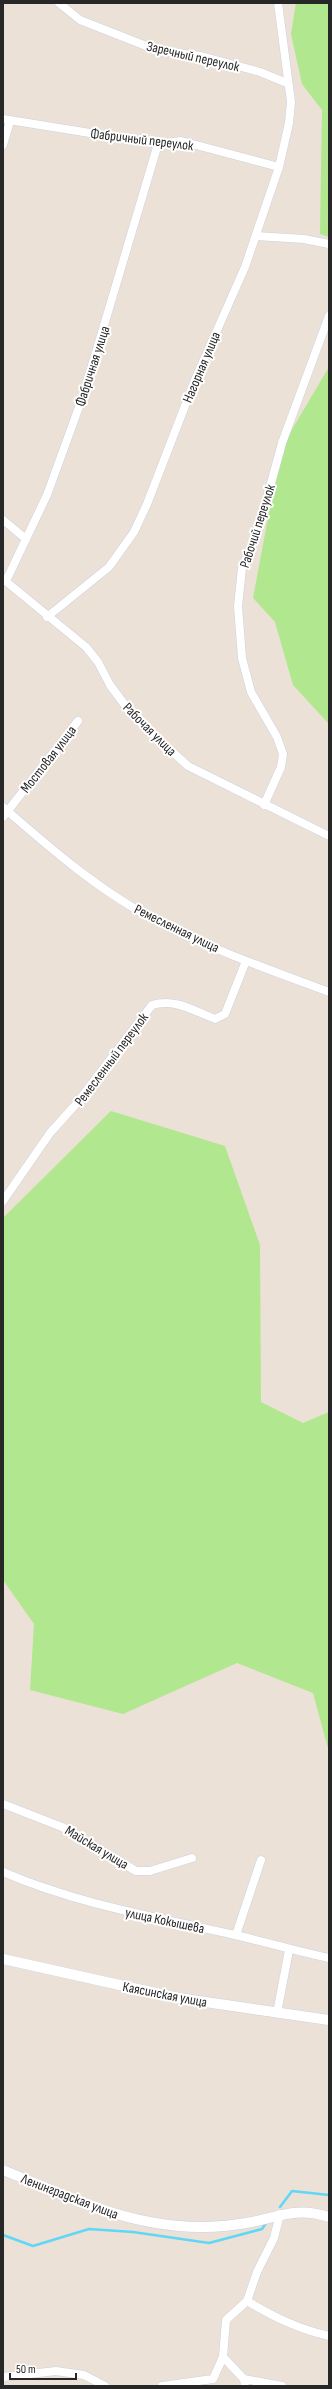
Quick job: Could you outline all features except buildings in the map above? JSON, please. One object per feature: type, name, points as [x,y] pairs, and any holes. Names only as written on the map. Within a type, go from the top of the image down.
[{"type":"street","name":"Заречный переулок","points":[[59,3],[80,20],[159,51],[201,56],[260,72],[287,83]]},
{"type":"street","name":"Нагорная улица","points":[[46,616],[109,567],[134,532],[147,504],[196,380],[256,236],[279,167],[289,123],[291,102],[287,83],[278,3]]},
{"type":"street","name":"Фабричный переулок","points":[[7,120],[158,144],[181,141],[279,167]]},
{"type":"street","points":[[3,145],[7,120]]},
{"type":"street","name":"Фабричная улица","points":[[4,580],[26,539],[47,494],[83,396],[158,144]]},
{"type":"street","points":[[256,236],[329,244]]},
{"type":"street","name":"Рабочий переулок","points":[[264,805],[280,767],[283,754],[277,737],[251,692],[242,658],[238,606],[242,568],[258,531],[282,443],[329,316]]},
{"type":"street","points":[[3,520],[26,539]]},
{"type":"street","name":"Рабочая улица","points":[[4,580],[46,616],[86,647],[98,662],[110,685],[134,716],[188,766],[329,836]]},
{"type":"street","name":"Мостовая улица","points":[[4,812],[78,721]]},
{"type":"street","name":"Ремесленная улица","points":[[4,812],[46,846],[124,902],[161,923],[246,961],[329,992]]},
{"type":"street","name":"Ремесленный переулок","points":[[3,1201],[50,1133],[77,1103],[152,1005],[165,1001],[177,1004],[215,1019],[225,1014],[246,961]]},
{"type":"street","name":"Майская улица","points":[[3,1804],[62,1826],[136,1870],[150,1871],[192,1858]]},
{"type":"street","points":[[236,1935],[261,1860]]},
{"type":"street","name":"улица Кокышева","points":[[3,1872],[31,1884],[121,1910],[236,1935],[289,1950],[329,1958]]},
{"type":"street","points":[[277,2014],[289,1950]]},
{"type":"street","name":"Каясинская улица","points":[[3,1959],[178,1998],[277,2014],[329,2020]]},
{"type":"street","name":"Ленинградская улица","points":[[3,2170],[91,2207],[157,2224],[205,2227],[252,2222],[280,2214],[304,2212],[329,2217]]},
{"type":"street","points":[[162,2386],[214,2382],[224,2357],[226,2320],[247,2301],[257,2272],[274,2238],[280,2214]]},
{"type":"street","points":[[247,2301],[280,2320],[304,2330],[329,2336]]},
{"type":"street","points":[[224,2357],[245,2382],[282,2386]]},
{"type":"street","points":[[3,2377],[56,2371],[84,2375],[105,2386]]},
{"type":"green space","points":[[296,3],[329,3],[329,237],[320,234],[322,110],[302,84],[291,34]]},
{"type":"green space","points":[[329,367],[329,724],[293,685],[275,622],[253,598],[281,448]]},
{"type":"green space","points":[[111,1111],[225,1146],[260,1245],[261,1402],[303,1423],[329,1412],[329,1752],[313,1693],[237,1663],[123,1714],[30,1690],[34,1624],[3,1580],[3,1218]]},
{"type":"waterway","points":[[280,2207],[292,2191],[329,2195]]},
{"type":"waterway","points":[[3,2235],[33,2246],[89,2229],[133,2232],[209,2243],[262,2229],[266,2223]]}]
